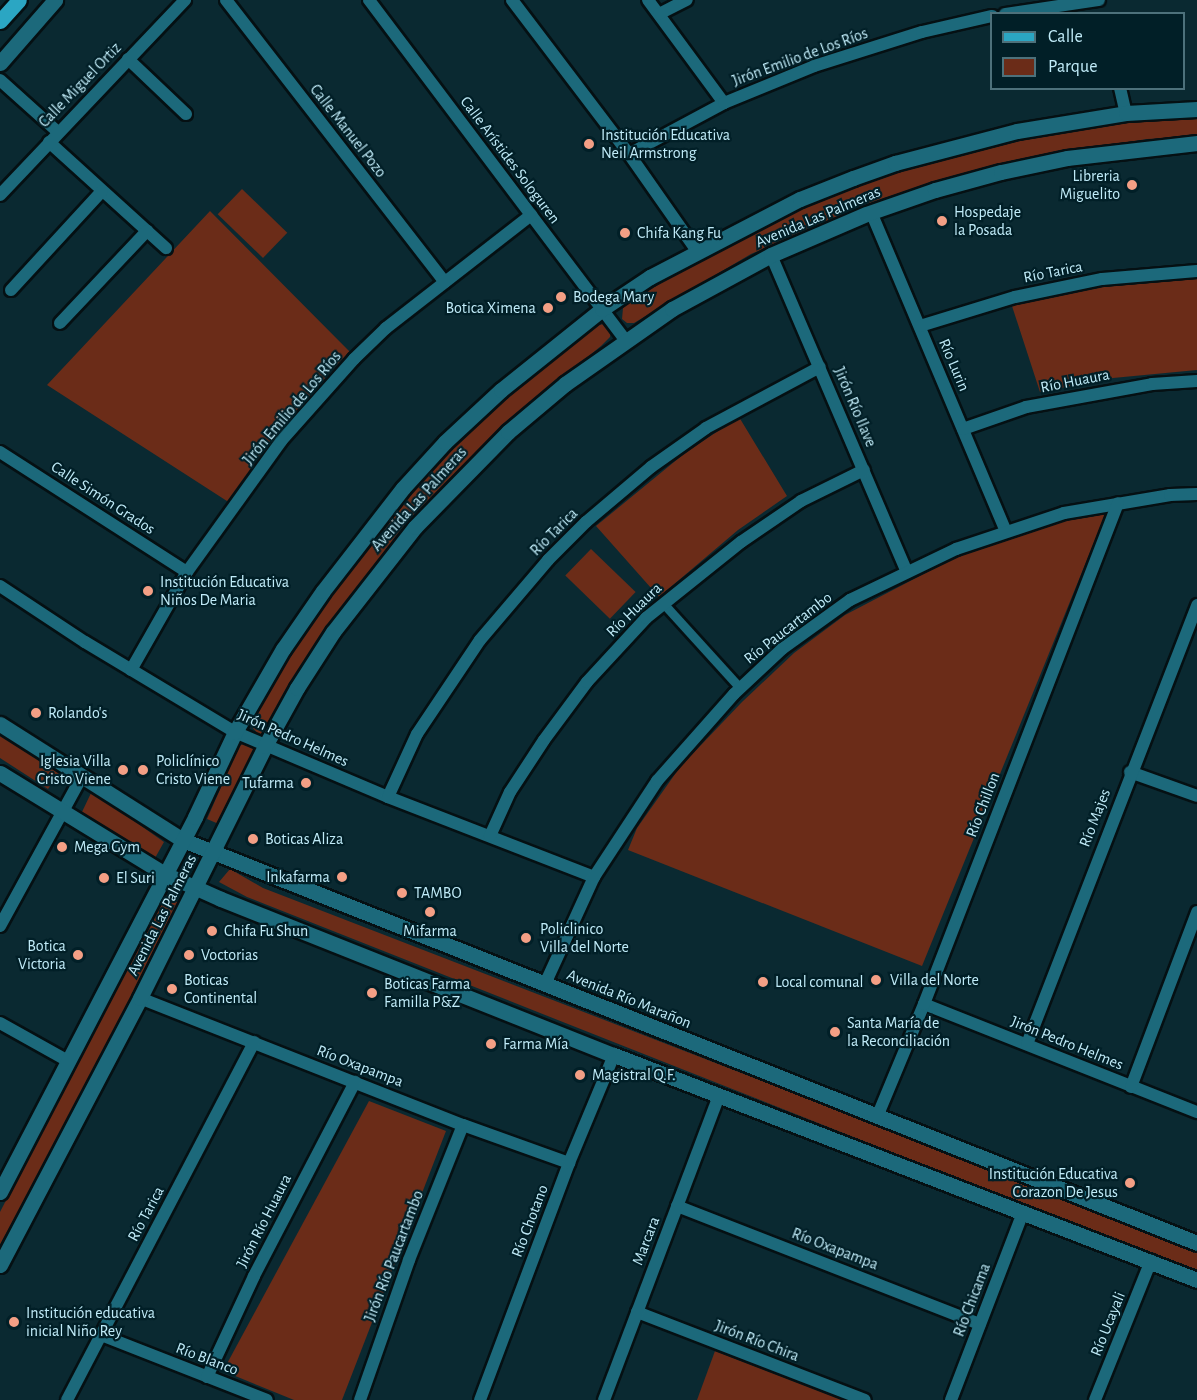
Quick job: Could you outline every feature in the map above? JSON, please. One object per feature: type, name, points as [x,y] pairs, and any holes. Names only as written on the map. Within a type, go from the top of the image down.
[{"type":"main road","points":[[0,21],[19,0]]},
{"type":"main road","points":[[0,63],[56,0]]},
{"type":"main road","name":"Avenida Las Palmeras","points":[[0,1191],[183,840],[235,732],[283,649],[323,591],[403,488],[445,442],[501,390],[602,309],[697,251],[800,199],[895,163],[1017,131],[1126,113],[1197,109]]},
{"type":"main road","name":"Avenida Las Palmeras","points":[[0,1265],[140,998],[265,746],[333,632],[414,527],[508,432],[565,384],[625,340],[682,303],[771,255],[871,212],[935,190],[1012,170],[1134,148],[1197,143]]},
{"type":"main road","name":"Avenida Río Marañon","points":[[0,724],[183,840],[1197,1242]]},
{"type":"main road","points":[[0,773],[165,874],[196,888],[614,1055],[1197,1280]]},
{"type":"street","name":"Calle Miguel Ortiz","points":[[0,195],[185,0]]},
{"type":"street","name":"Calle Manuel Pozo","points":[[226,0],[445,282]]},
{"type":"street","name":"Calle Arístides Sologuren","points":[[369,0],[625,340]]},
{"type":"street","points":[[512,0],[629,154],[697,251]]},
{"type":"street","points":[[648,0],[724,103]]},
{"type":"street","points":[[659,14],[687,0]]},
{"type":"street","points":[[1018,12],[1099,0]]},
{"type":"street","name":"Jirón Emilio de Los Ríos","points":[[629,154],[724,103],[814,66],[922,32],[990,16]]},
{"type":"street","points":[[129,58],[186,114]]},
{"type":"street","points":[[0,80],[58,132]]},
{"type":"street","points":[[1120,90],[1126,113]]},
{"type":"street","points":[[49,142],[166,248]]},
{"type":"street","points":[[11,290],[102,190]]},
{"type":"street","name":"Río Lurin","points":[[871,212],[1006,531]]},
{"type":"street","name":"Jirón Emilio de Los Ríos","points":[[131,670],[188,572],[281,441],[354,359],[386,328],[531,215]]},
{"type":"street","points":[[60,323],[147,231]]},
{"type":"street","name":"Jirón Río Ilave","points":[[771,255],[907,572]]},
{"type":"street","name":"Río Tarica","points":[[920,326],[1015,297],[1102,279],[1197,271]]},
{"type":"street","name":"Río Tarica","points":[[388,797],[417,734],[480,640],[586,522],[675,449],[737,410],[820,367]]},
{"type":"street","name":"Río Huaura","points":[[963,429],[1026,407],[1152,384],[1197,381]]},
{"type":"street","name":"Calle Simón Grados","points":[[0,452],[188,572]]},
{"type":"street","name":"Río Huaura","points":[[490,836],[510,792],[587,682],[663,603],[726,553],[801,501],[864,470]]},
{"type":"street","name":"Río Paucartambo","points":[[545,984],[594,877],[657,781],[740,688],[782,650],[850,600],[956,549],[1064,513],[1118,503],[1197,494]]},
{"type":"street","name":"Río Chillon","points":[[877,1117],[924,1004],[1118,503]]},
{"type":"street","name":"Jirón Pedro Helmes","points":[[0,586],[131,670],[235,732],[388,797],[594,877]]},
{"type":"street","points":[[663,603],[740,688]]},
{"type":"street","name":"Río Majes","points":[[1027,1044],[1130,772],[1197,605]]},
{"type":"street","points":[[1130,772],[1197,796]]},
{"type":"street","points":[[1,920],[82,776]]},
{"type":"street","points":[[1131,1087],[1197,912]]},
{"type":"street","name":"Río Oxapampa","points":[[140,998],[463,1125],[569,1163]]},
{"type":"street","name":"Jirón Pedro Helmes","points":[[924,1004],[1197,1112]]},
{"type":"street","points":[[0,1023],[68,1060]]},
{"type":"street","name":"Río Tarica","points":[[67,1400],[254,1042]]},
{"type":"street","name":"Río Chotano","points":[[480,1400],[569,1163],[614,1055]]},
{"type":"street","name":"Jirón Río Huaura","points":[[207,1377],[254,1276],[355,1082]]},
{"type":"street","name":"Marcara","points":[[604,1400],[719,1095]]},
{"type":"street","name":"Jirón Río Paucartambo","points":[[360,1400],[408,1260],[463,1125]]},
{"type":"street","name":"Río Oxapampa","points":[[677,1206],[980,1324]]},
{"type":"street","name":"Río Chicama","points":[[951,1400],[1023,1212]]},
{"type":"street","name":"Río Ucayali","points":[[1095,1400],[1151,1261]]},
{"type":"street","name":"Jirón Río Chira","points":[[637,1312],[865,1400]]},
{"type":"street","name":"Río Blanco","points":[[101,1335],[267,1400]]},
{"type":"green space","points":[[1197,118],[1197,137],[1147,139],[1020,159],[884,198],[751,254],[634,323],[627,323],[622,319],[623,308],[628,303],[694,263],[815,202],[859,186],[912,168],[1052,133],[1101,125]]},
{"type":"green space","points":[[242,189],[287,233],[263,258],[218,214]]},
{"type":"green space","points":[[210,211],[350,352],[289,423],[230,503],[47,385]]},
{"type":"green space","points":[[1197,275],[1197,370],[1113,378],[1040,392],[1011,303],[1060,292],[1137,280]]},
{"type":"green space","points":[[604,324],[611,330],[610,337],[493,435],[412,519],[368,573],[327,632],[268,731],[259,735],[252,727],[251,721],[310,624],[357,557],[425,476],[475,424],[523,380],[594,326]]},
{"type":"green space","points":[[739,417],[787,496],[738,530],[659,597],[596,526],[685,453]]},
{"type":"green space","name":"Villa del Norte","points":[[1106,513],[922,966],[628,850],[637,828],[680,767],[742,702],[794,653],[845,615],[956,557],[1064,520]]},
{"type":"green space","points":[[591,549],[636,592],[610,619],[565,576]]},
{"type":"green space","points":[[0,734],[60,772],[48,789],[0,758]]},
{"type":"green space","points":[[245,743],[256,750],[221,825],[207,819],[239,746]]},
{"type":"green space","points":[[92,791],[164,842],[155,858],[81,814]]},
{"type":"green space","points":[[230,869],[263,888],[1197,1249],[1197,1273],[247,897],[219,882]]},
{"type":"green space","points":[[165,893],[184,907],[0,1245],[0,1212]]},
{"type":"green space","points":[[369,1101],[446,1131],[342,1400],[294,1400],[223,1371]]},
{"type":"green space","points":[[715,1351],[843,1400],[697,1400]]},
{"type":"place","name":"Institución Educativa Neil Armstrong","points":[[589,144]]},
{"type":"place","name":"Libreria Miguelito","points":[[1132,185]]},
{"type":"place","name":"Hospedaje la Posada","points":[[942,221]]},
{"type":"place","name":"Chifa Kang Fu","points":[[625,233]]},
{"type":"place","name":"Bodega Mary","points":[[561,297]]},
{"type":"place","name":"Botica Ximena","points":[[548,308]]},
{"type":"place","name":"Institución Educativa Niños De Maria","points":[[148,591]]},
{"type":"place","name":"Rolando's","points":[[36,713]]},
{"type":"place","name":"Iglesia Villa Cristo Viene","points":[[123,770]]},
{"type":"place","name":"Policlínico Cristo Viene","points":[[143,770]]},
{"type":"place","name":"Tufarma","points":[[306,783]]},
{"type":"place","name":"Boticas Aliza","points":[[253,839]]},
{"type":"place","name":"Mega Gym","points":[[62,847]]},
{"type":"place","name":"Inkafarma","points":[[342,877]]},
{"type":"place","name":"El Suri","points":[[104,878]]},
{"type":"place","name":"TAMBO","points":[[402,893]]},
{"type":"place","name":"Mifarma","points":[[430,912]]},
{"type":"place","name":"Chifa Fu Shun","points":[[212,931]]},
{"type":"place","name":"Policlinico Villa del Norte","points":[[526,938]]},
{"type":"place","name":"Botica Victoria","points":[[78,955]]},
{"type":"place","name":"Voctorias","points":[[189,955]]},
{"type":"place","name":"Villa del Norte","points":[[876,980]]},
{"type":"place","name":"Local comunal","points":[[763,982]]},
{"type":"place","name":"Boticas Continental","points":[[172,989]]},
{"type":"place","name":"Boticas Farma Familla P&Z","points":[[372,993]]},
{"type":"place","name":"Santa María de la Reconciliación","points":[[835,1032]]},
{"type":"place","name":"Farma Mía","points":[[491,1044]]},
{"type":"place","name":"Magistral Q.F.","points":[[580,1075]]},
{"type":"place","name":"Institución Educativa Corazon De Jesus","points":[[1130,1183]]},
{"type":"place","name":"Institución educativa inicial Niño Rey","points":[[14,1322]]}]
